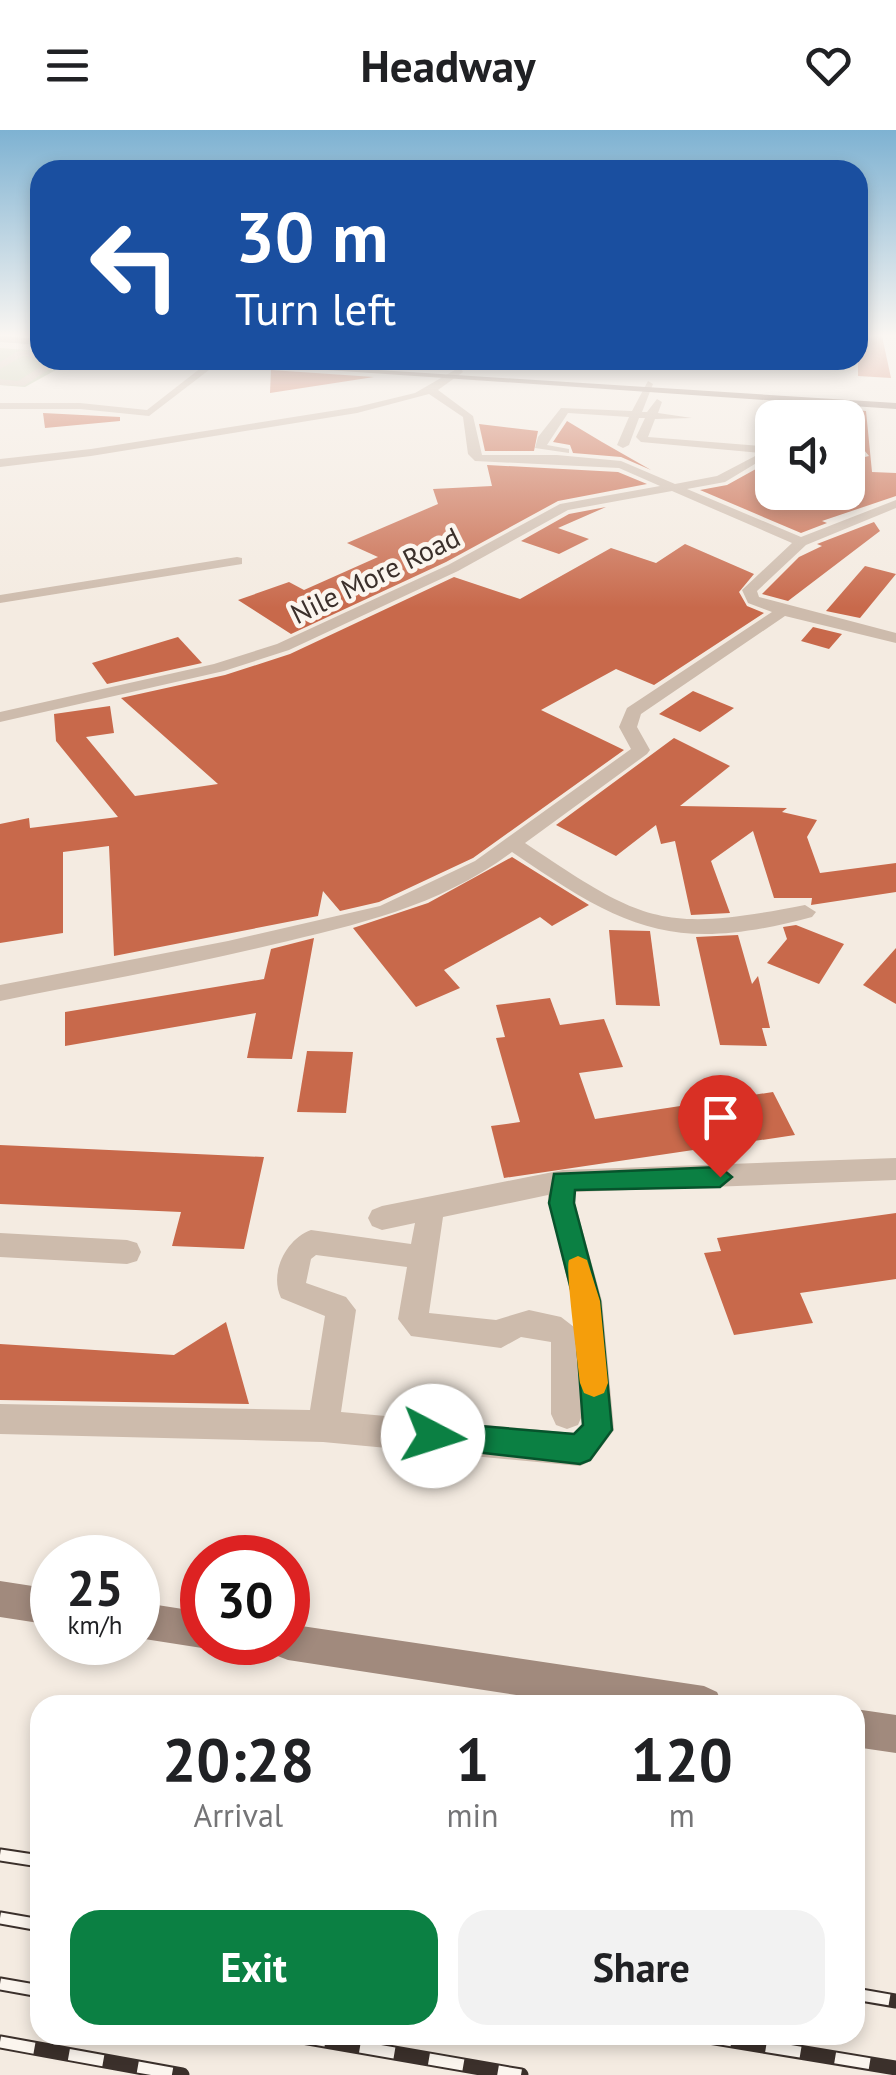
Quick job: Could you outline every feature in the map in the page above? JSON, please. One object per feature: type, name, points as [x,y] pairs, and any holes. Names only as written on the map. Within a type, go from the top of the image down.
[{"type":"street","points":[[0,462],[249,427]]},
{"type":"street","points":[[470,427],[474,454],[479,459],[606,462],[801,542]]},
{"type":"street","points":[[551,427],[543,449],[610,455]]},
{"type":"street","points":[[624,445],[631,427]]},
{"type":"street","points":[[646,427],[642,437],[646,440],[755,452]]},
{"type":"street","points":[[544,437],[573,438]]},
{"type":"street","name":"Nile More Road","points":[[0,716],[204,672],[283,647],[453,568],[564,507],[729,476],[755,460]]},
{"type":"street","points":[[896,504],[801,542],[749,590],[752,600],[783,611],[896,638]]},
{"type":"street","points":[[0,598],[238,561]]},
{"type":"street","points":[[0,992],[370,916],[482,865],[641,750],[628,727],[634,712],[783,611]]},
{"type":"street","points":[[513,844],[612,909],[646,921],[709,928],[805,912]]},
{"type":"street","points":[[382,1218],[563,1181],[896,1170]]},
{"type":"street","points":[[0,1418],[323,1426],[580,1450],[598,1430],[587,1301],[562,1203],[563,1181]]},
{"type":"street","points":[[431,1208],[412,1319],[421,1326],[501,1334],[510,1324],[520,1322],[560,1331],[566,1341],[567,1414]]},
{"type":"street","points":[[323,1426],[341,1310],[333,1303],[300,1296],[291,1290],[298,1253],[311,1242],[408,1255]]},
{"type":"street","points":[[0,1244],[126,1252]]},
{"type":"street","points":[[0,1599],[30,1604]]},
{"type":"street","points":[[310,1645],[638,1695]]},
{"type":"street","points":[[865,1729],[896,1734]]},
{"type":"building","points":[[480,427],[538,431],[534,451],[485,451]]},
{"type":"building","points":[[563,427],[577,427],[651,470],[621,457],[573,453],[570,445],[553,442]]},
{"type":"building","points":[[865,427],[872,472],[896,473],[896,496],[865,506],[865,457],[869,456],[865,451]]},
{"type":"building","points":[[487,465],[618,472],[647,484],[558,501],[446,562],[291,634],[238,600],[289,582],[304,590],[378,557],[347,543],[438,504],[433,489],[492,486]]},
{"type":"building","points":[[755,469],[755,510],[855,510],[801,533],[700,490],[727,485]]},
{"type":"building","points":[[606,507],[558,528],[589,539],[559,554],[521,541],[569,514]]},
{"type":"building","points":[[874,522],[880,531],[788,601],[762,594],[799,557],[822,546],[817,544]]},
{"type":"building","points":[[685,544],[754,574],[739,592],[747,606],[764,613],[654,685],[616,669],[541,710],[624,750],[473,858],[379,902],[340,911],[323,891],[318,916],[114,956],[109,846],[63,852],[63,933],[0,943],[0,824],[29,818],[30,828],[118,817],[56,741],[54,714],[110,706],[114,733],[86,737],[135,796],[218,784],[121,698],[225,675],[290,654],[454,577],[520,599],[611,548],[656,563]]},
{"type":"building","points":[[865,566],[896,574],[860,618],[826,611]]},
{"type":"building","points":[[813,627],[842,634],[829,649],[801,641]]},
{"type":"building","points":[[178,637],[202,663],[107,684],[92,663]]},
{"type":"building","points":[[693,691],[734,708],[700,732],[659,714]]},
{"type":"building","points":[[674,738],[730,766],[680,806],[787,808],[782,812],[817,820],[807,837],[820,873],[896,863],[896,892],[811,905],[812,898],[774,898],[753,831],[711,861],[730,913],[691,915],[675,841],[661,844],[656,825],[616,856],[556,825]]},
{"type":"building","points":[[512,857],[589,905],[552,926],[540,917],[444,970],[460,988],[416,1007],[353,928],[428,903]]},
{"type":"building","points":[[796,925],[844,944],[819,984],[767,963],[787,939],[783,927]]},
{"type":"building","points":[[609,930],[650,931],[660,1006],[616,1005]]},
{"type":"building","points":[[738,935],[752,984],[758,976],[770,1028],[762,1028],[767,1046],[720,1045],[696,937]]},
{"type":"building","points":[[314,938],[292,1059],[247,1058],[256,1013],[65,1046],[65,1012],[264,979],[271,949]]},
{"type":"building","points":[[896,948],[896,1004],[863,985]]},
{"type":"building","points":[[550,998],[560,1025],[604,1019],[623,1067],[579,1073],[595,1119],[773,1092],[795,1135],[504,1178],[491,1126],[520,1122],[496,1038],[505,1037],[496,1005]]},
{"type":"building","points":[[307,1051],[353,1052],[346,1113],[297,1112]]},
{"type":"building","points":[[0,1145],[264,1157],[244,1249],[172,1246],[181,1212],[0,1204]]},
{"type":"building","points":[[896,1213],[896,1279],[800,1293],[813,1323],[734,1335],[704,1253],[721,1251],[717,1238]]},
{"type":"building","points":[[226,1322],[249,1404],[0,1400],[0,1344],[174,1355]]},
{"type":"railway","points":[[0,1855],[30,1860]]},
{"type":"railway","points":[[0,1918],[30,1923]]},
{"type":"railway","points":[[0,1984],[30,1989]]},
{"type":"railway","points":[[865,1996],[896,2001]]},
{"type":"railway","points":[[0,2042],[182,2075]]},
{"type":"railway","points":[[348,2045],[521,2075]]},
{"type":"railway","points":[[757,2045],[896,2068]]},
{"type":"slow traffic","points":[[578,1268],[587,1301],[594,1383]]},
{"type":"route","points":[[433,1436],[580,1450],[598,1430],[587,1301],[562,1203],[563,1181],[720,1177]]}]
